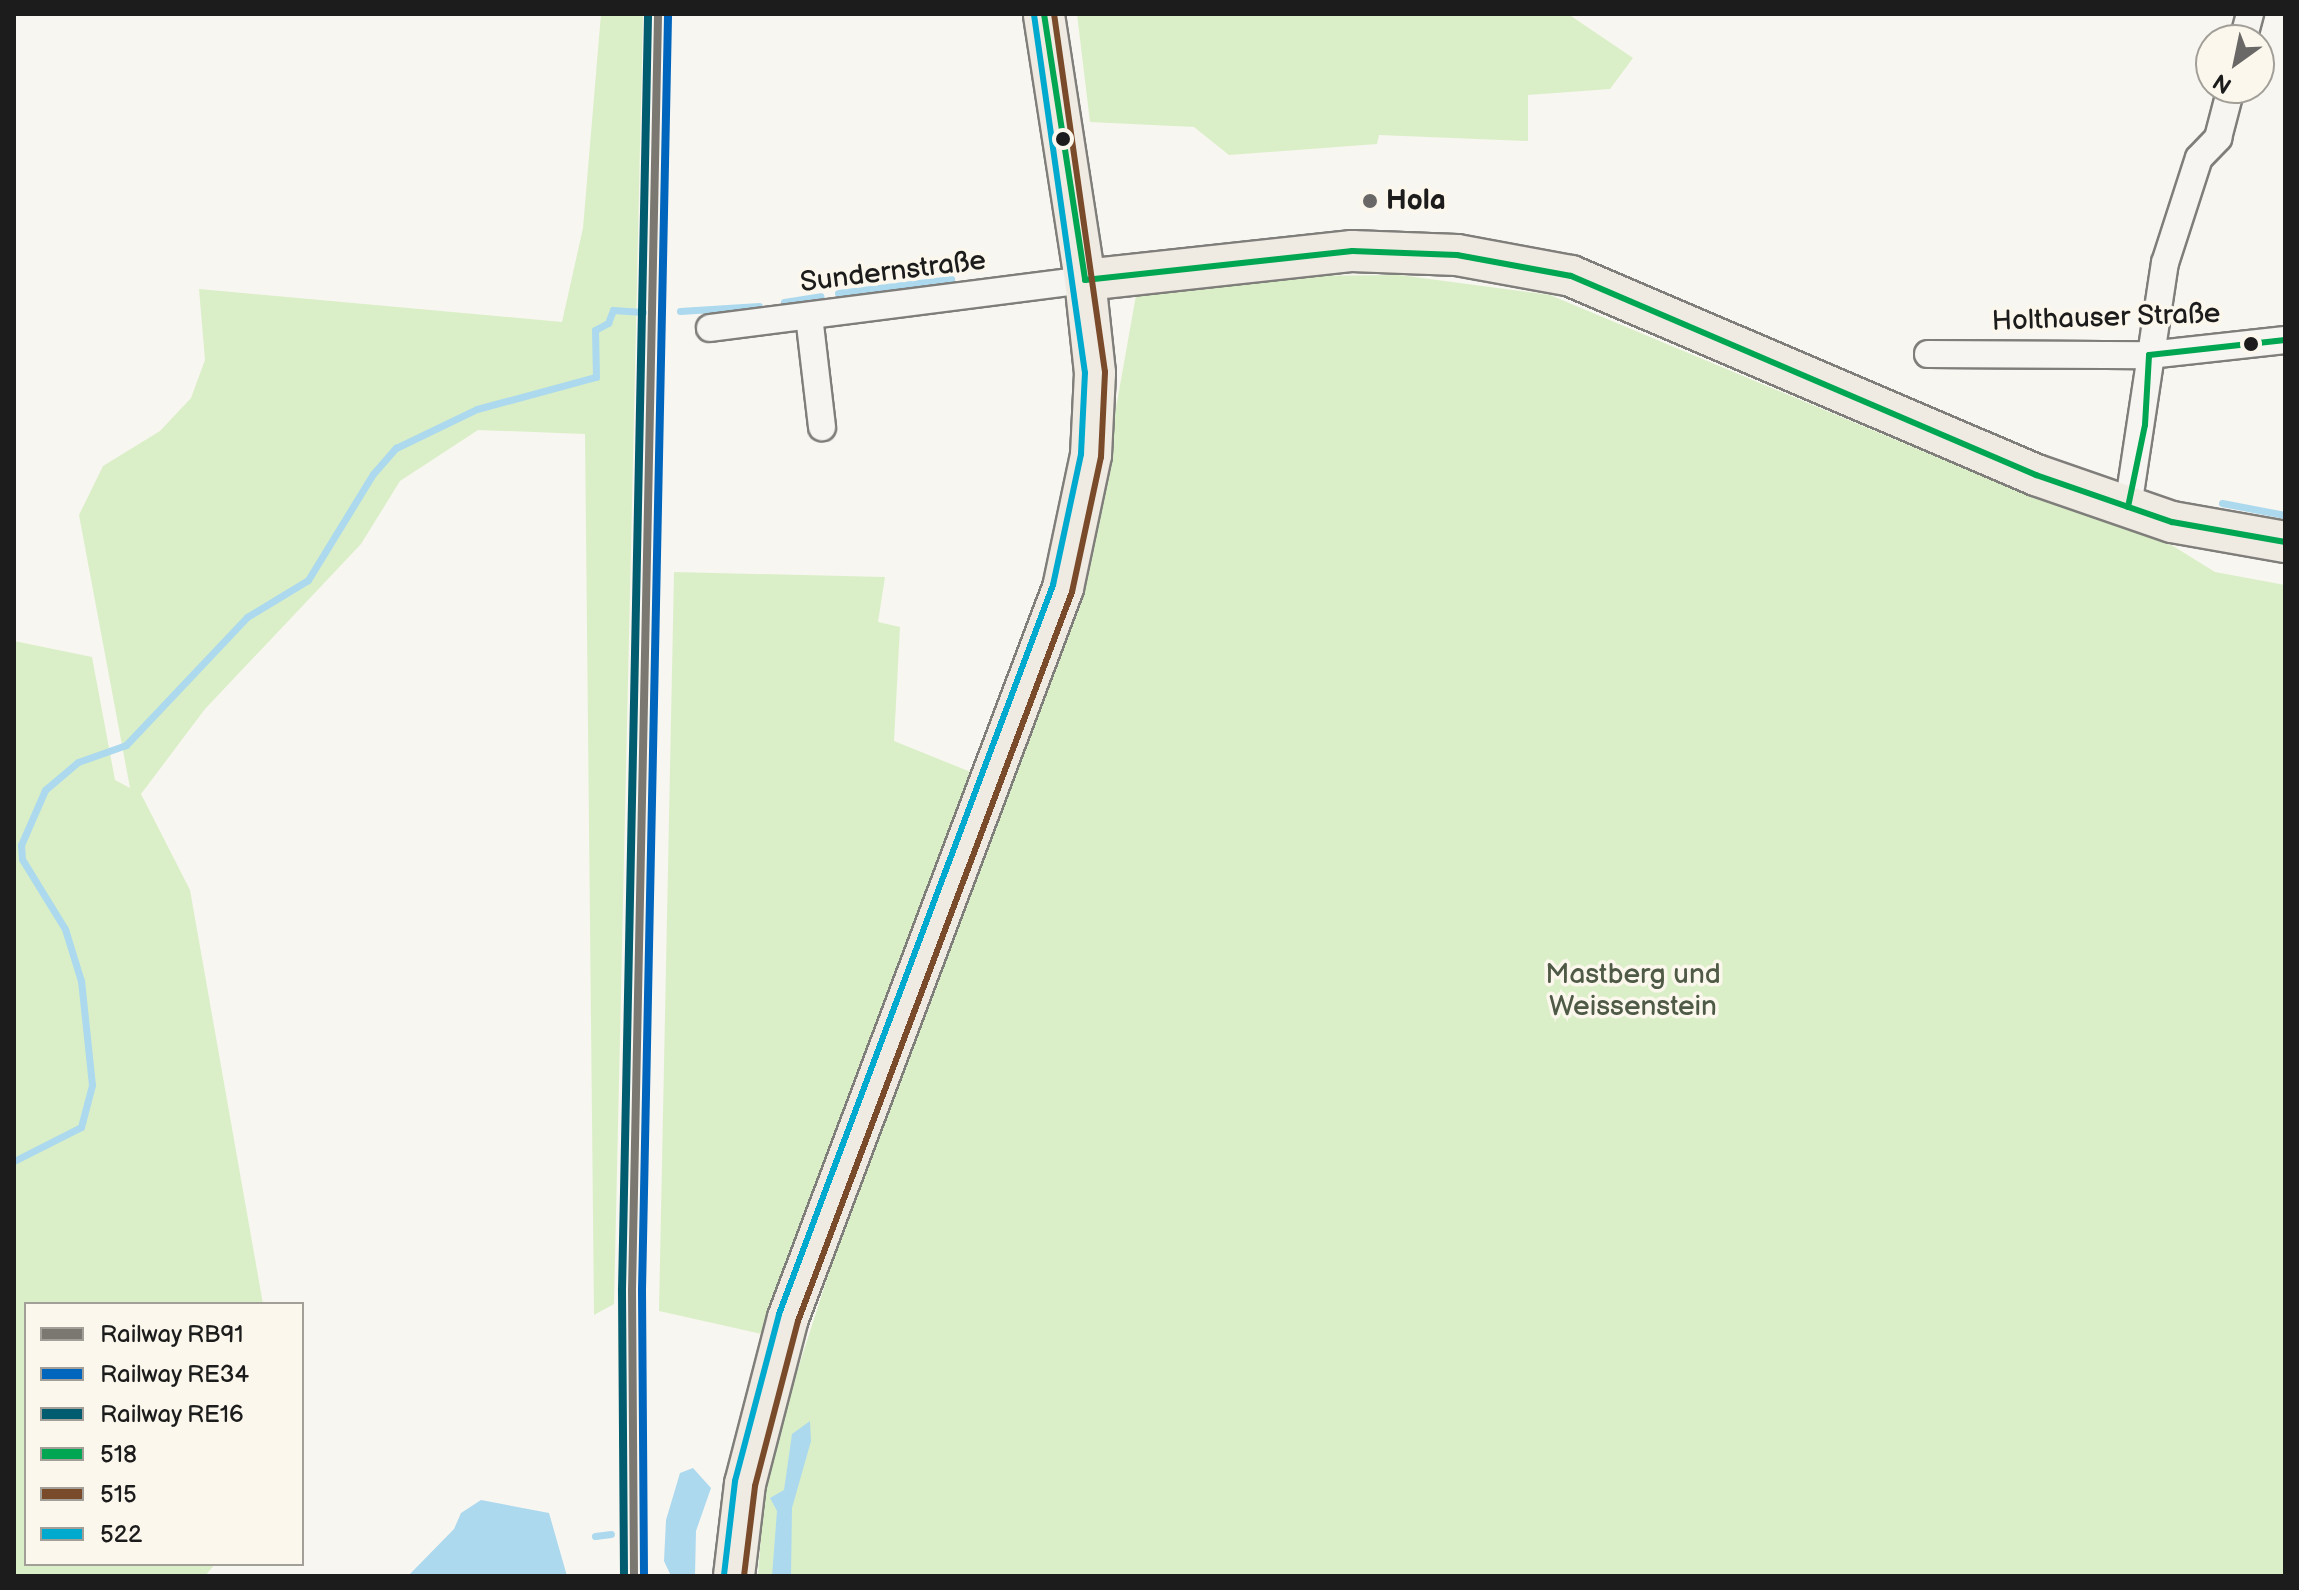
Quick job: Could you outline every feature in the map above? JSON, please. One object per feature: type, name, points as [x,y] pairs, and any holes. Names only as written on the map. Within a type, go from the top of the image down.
[{"type":"main road","points":[[734,1576],[745,1484],[788,1318],[1063,588],[1091,455],[1095,373],[1085,280],[1044,14]]},
{"type":"main road","points":[[1085,280],[1352,251],[1457,255],[1571,276],[1623,294],[1909,425],[2128,507],[2172,522],[2285,542]]},
{"type":"street","points":[[2128,507],[2145,425],[2149,355],[2165,263],[2199,158],[2218,138],[2227,104]]},
{"type":"street","name":"Sundernstraße","points":[[710,328],[1085,280]]},
{"type":"street","points":[[809,316],[822,427]]},
{"type":"street","name":"Holthauser Straße","points":[[1928,354],[2149,355],[2285,340]]},
{"type":"green space","points":[[601,14],[643,14],[614,1304],[594,1315],[585,434],[478,430],[400,481],[361,544],[205,709],[141,794],[190,890],[263,1302],[24,1302],[24,1566],[213,1566],[205,1576],[14,1576],[14,641],[92,657],[115,780],[130,788],[79,515],[103,466],[160,431],[191,398],[205,360],[199,289],[562,322],[583,228]]},
{"type":"green space","points":[[1077,14],[1568,14],[1633,58],[1610,89],[1528,95],[1528,141],[1379,135],[1377,144],[1229,155],[1194,127],[1090,122]]},
{"type":"green space","name":"Mastberg und Weissenstein","points":[[1399,275],[1550,295],[2027,495],[2173,546],[2215,572],[2285,585],[2285,1576],[758,1576],[766,1468],[899,1055],[1037,715],[1100,498],[1138,284],[1181,277]]},
{"type":"green space","points":[[674,572],[885,577],[878,622],[900,627],[894,741],[993,781],[780,1338],[659,1311]]},
{"type":"water","points":[[810,1421],[811,1441],[792,1508],[791,1576],[772,1576],[777,1511],[770,1498],[784,1490],[792,1434]]},
{"type":"water","points":[[693,1468],[711,1488],[696,1531],[695,1576],[671,1576],[664,1561],[666,1520],[680,1473]]},
{"type":"water","points":[[481,1500],[549,1513],[567,1576],[408,1576],[454,1529],[461,1513]]},
{"type":"waterway","points":[[838,293],[951,279]]},
{"type":"waterway","points":[[784,302],[821,296]]},
{"type":"waterway","points":[[680,311],[759,306]]},
{"type":"waterway","points":[[14,1161],[81,1127],[92,1085],[81,981],[65,929],[22,859],[21,845],[45,790],[78,762],[126,745],[247,617],[308,580],[373,474],[396,448],[477,409],[596,377],[595,330],[608,323],[613,310],[643,312]]},
{"type":"waterway","points":[[2222,503],[2285,515]]},
{"type":"waterway","points":[[595,1536],[611,1534]]},
{"type":"rail line","name":"RE16","points":[[624,1576],[622,1290],[648,14]]},
{"type":"rail line","name":"RB91","points":[[634,1576],[632,1290],[658,14]]},
{"type":"rail line","name":"RE34","points":[[644,1576],[642,1290],[668,14]]},
{"type":"transit line","name":"518","points":[[1044,14],[1085,280]]},
{"type":"transit line","name":"515","points":[[744,1576],[755,1486],[798,1321],[1072,592],[1101,457],[1105,372],[1054,14]]},
{"type":"transit line","name":"522","points":[[724,1575],[735,1481],[779,1314],[1053,585],[1081,454],[1085,373],[1034,16]]},
{"type":"transit line","name":"518","points":[[1085,280],[1352,251],[1457,255],[1571,276],[2036,475],[2172,522],[2285,542]]},
{"type":"transit line","name":"518","points":[[2149,355],[2285,340]]},
{"type":"transit line","name":"518","points":[[2128,507],[2145,425],[2149,355]]},
{"type":"place","name":"Hola","points":[[1370,201]]}]
